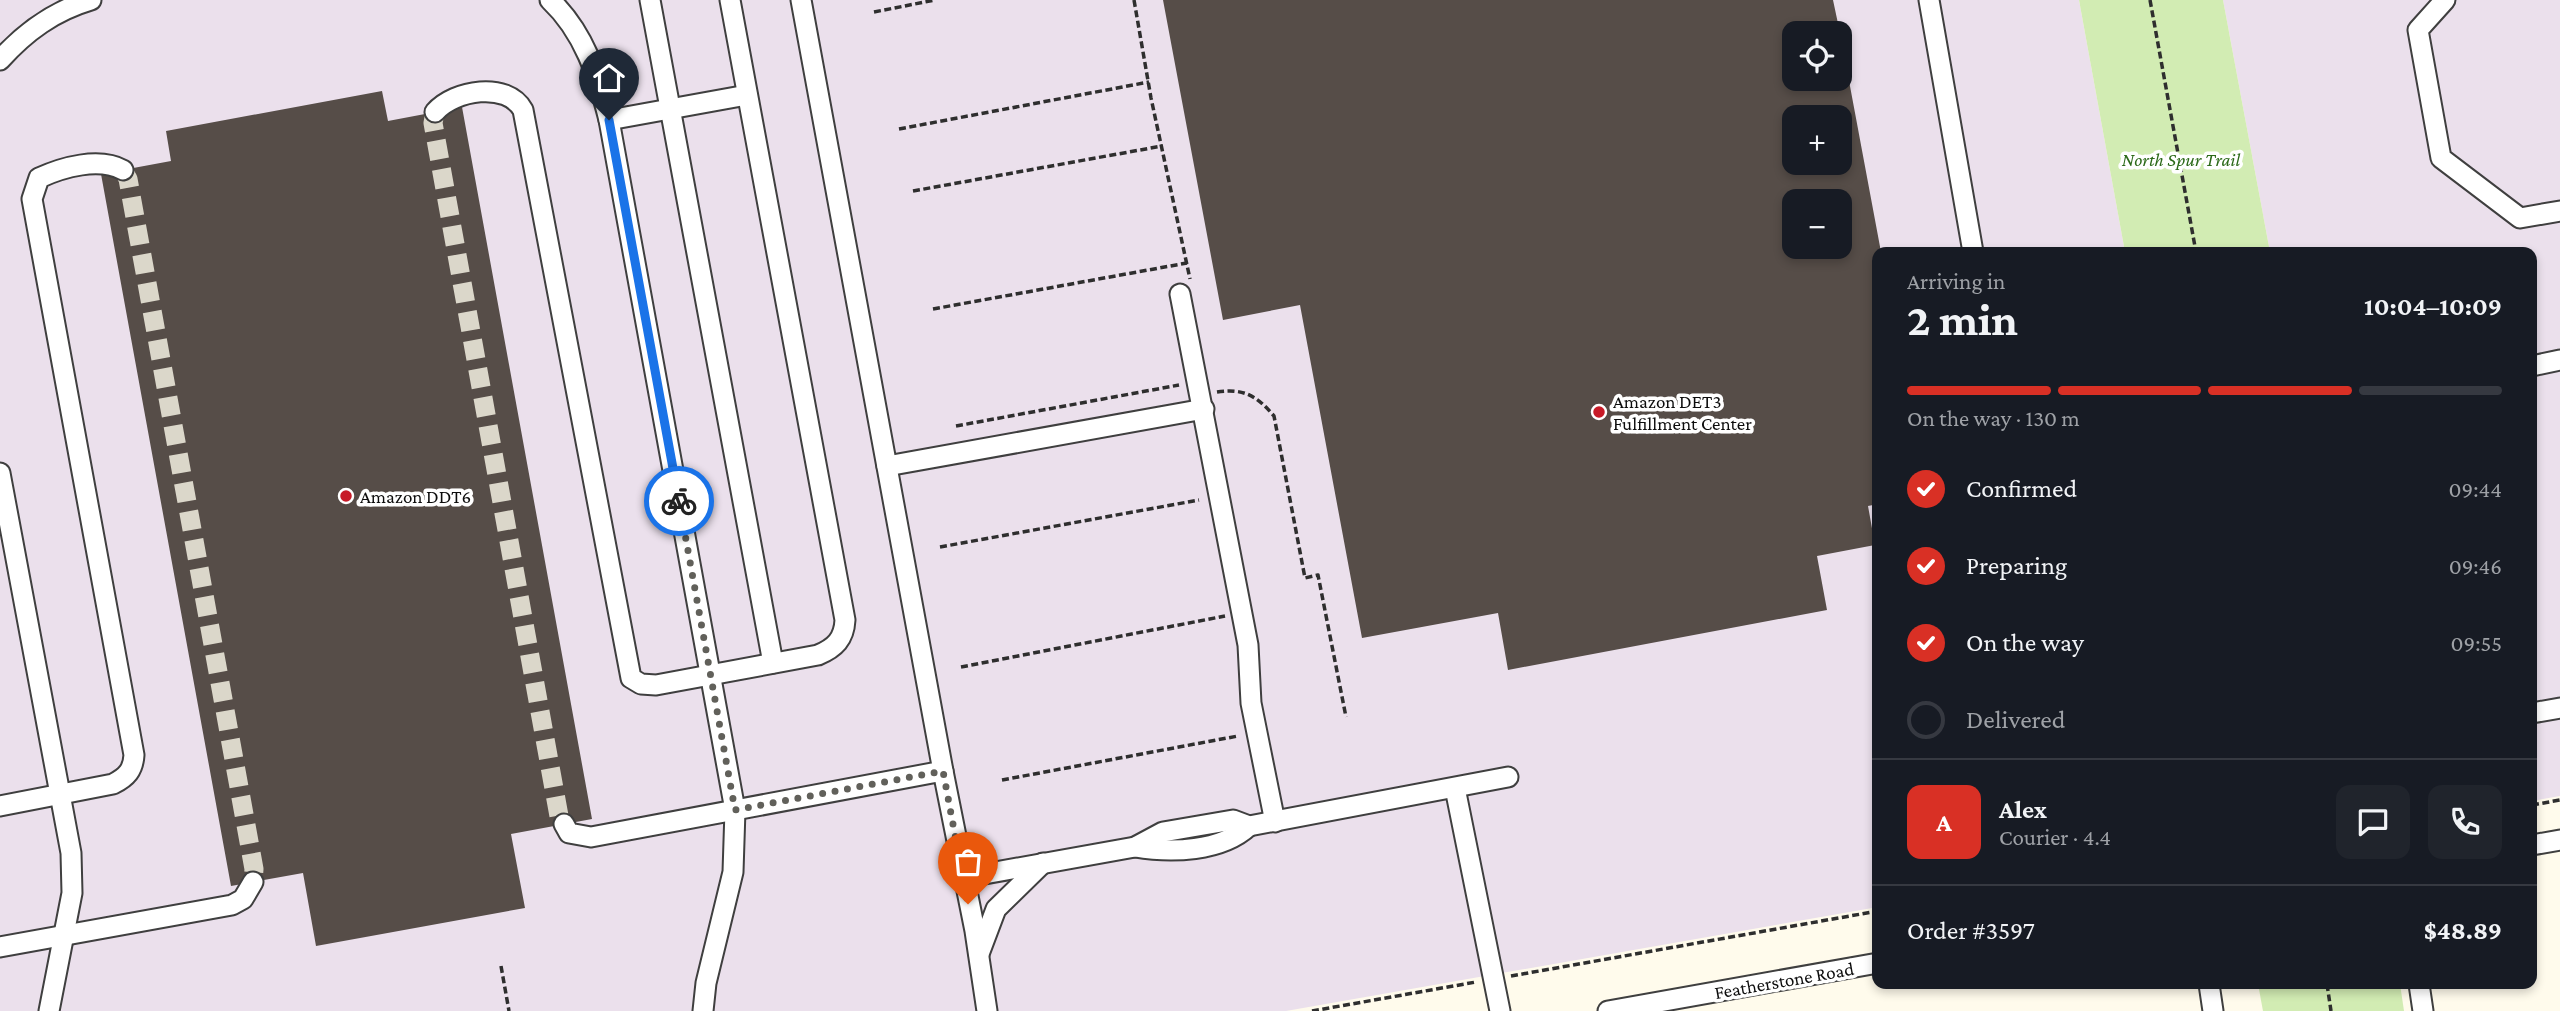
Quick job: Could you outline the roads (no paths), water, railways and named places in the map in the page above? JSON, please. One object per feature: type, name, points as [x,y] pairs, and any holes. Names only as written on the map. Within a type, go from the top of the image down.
[{"type":"street","points":[[0,60],[16,42],[51,16],[91,0]]},
{"type":"street","points":[[550,0],[574,30],[590,58],[609,120],[735,810],[733,872],[709,971],[703,1011]]},
{"type":"street","points":[[650,0],[773,663]]},
{"type":"street","points":[[435,112],[442,104],[453,99],[492,92],[505,92],[517,100],[523,110],[626,666],[631,678],[642,684],[656,685],[831,650],[840,640],[845,620],[730,0]]},
{"type":"street","points":[[801,0],[987,1011]]},
{"type":"street","points":[[1929,0],[1972,247]]},
{"type":"street","points":[[2445,0],[2418,30],[2441,158],[2521,218],[2560,211]]},
{"type":"street","points":[[609,120],[747,95]]},
{"type":"street","points":[[0,806],[113,784],[125,778],[133,766],[134,755],[32,199],[39,177],[53,172],[101,163],[111,163],[123,170]]},
{"type":"street","points":[[1180,294],[1207,387],[1204,409],[1248,645],[1251,703],[1275,822]]},
{"type":"street","points":[[2537,365],[2560,360]]},
{"type":"street","points":[[887,466],[1204,409]]},
{"type":"street","points":[[0,473],[72,872],[72,893],[50,1011]]},
{"type":"street","points":[[2537,712],[2560,708]]},
{"type":"street","points":[[564,824],[569,833],[591,837],[943,771]]},
{"type":"street","points":[[962,878],[1135,846],[1163,832],[1233,820],[1249,826],[1275,822],[1508,777]]},
{"type":"street","points":[[1455,788],[1500,1011]]},
{"type":"street","points":[[2537,844],[2560,840]]},
{"type":"street","points":[[978,958],[996,909],[1043,863]]},
{"type":"street","points":[[0,947],[232,905],[243,899],[253,882]]},
{"type":"street","name":"Featherstone Road","points":[[1608,1011],[1872,964]]},
{"type":"street","points":[[2210,989],[2213,1011]]},
{"type":"street","points":[[2420,989],[2423,1011]]},
{"type":"tunnel","points":[[435,112],[433,123],[559,816],[564,824]]},
{"type":"tunnel","points":[[123,170],[128,179],[254,869],[253,882]]},
{"type":"place","name":"Amazon DET3 Fulfillment Center","points":[[1599,412]]},
{"type":"place","name":"Amazon DDT6","points":[[346,496]]},
{"type":"park label","name":"North Spur Trail","points":[[2181,159]]}]
